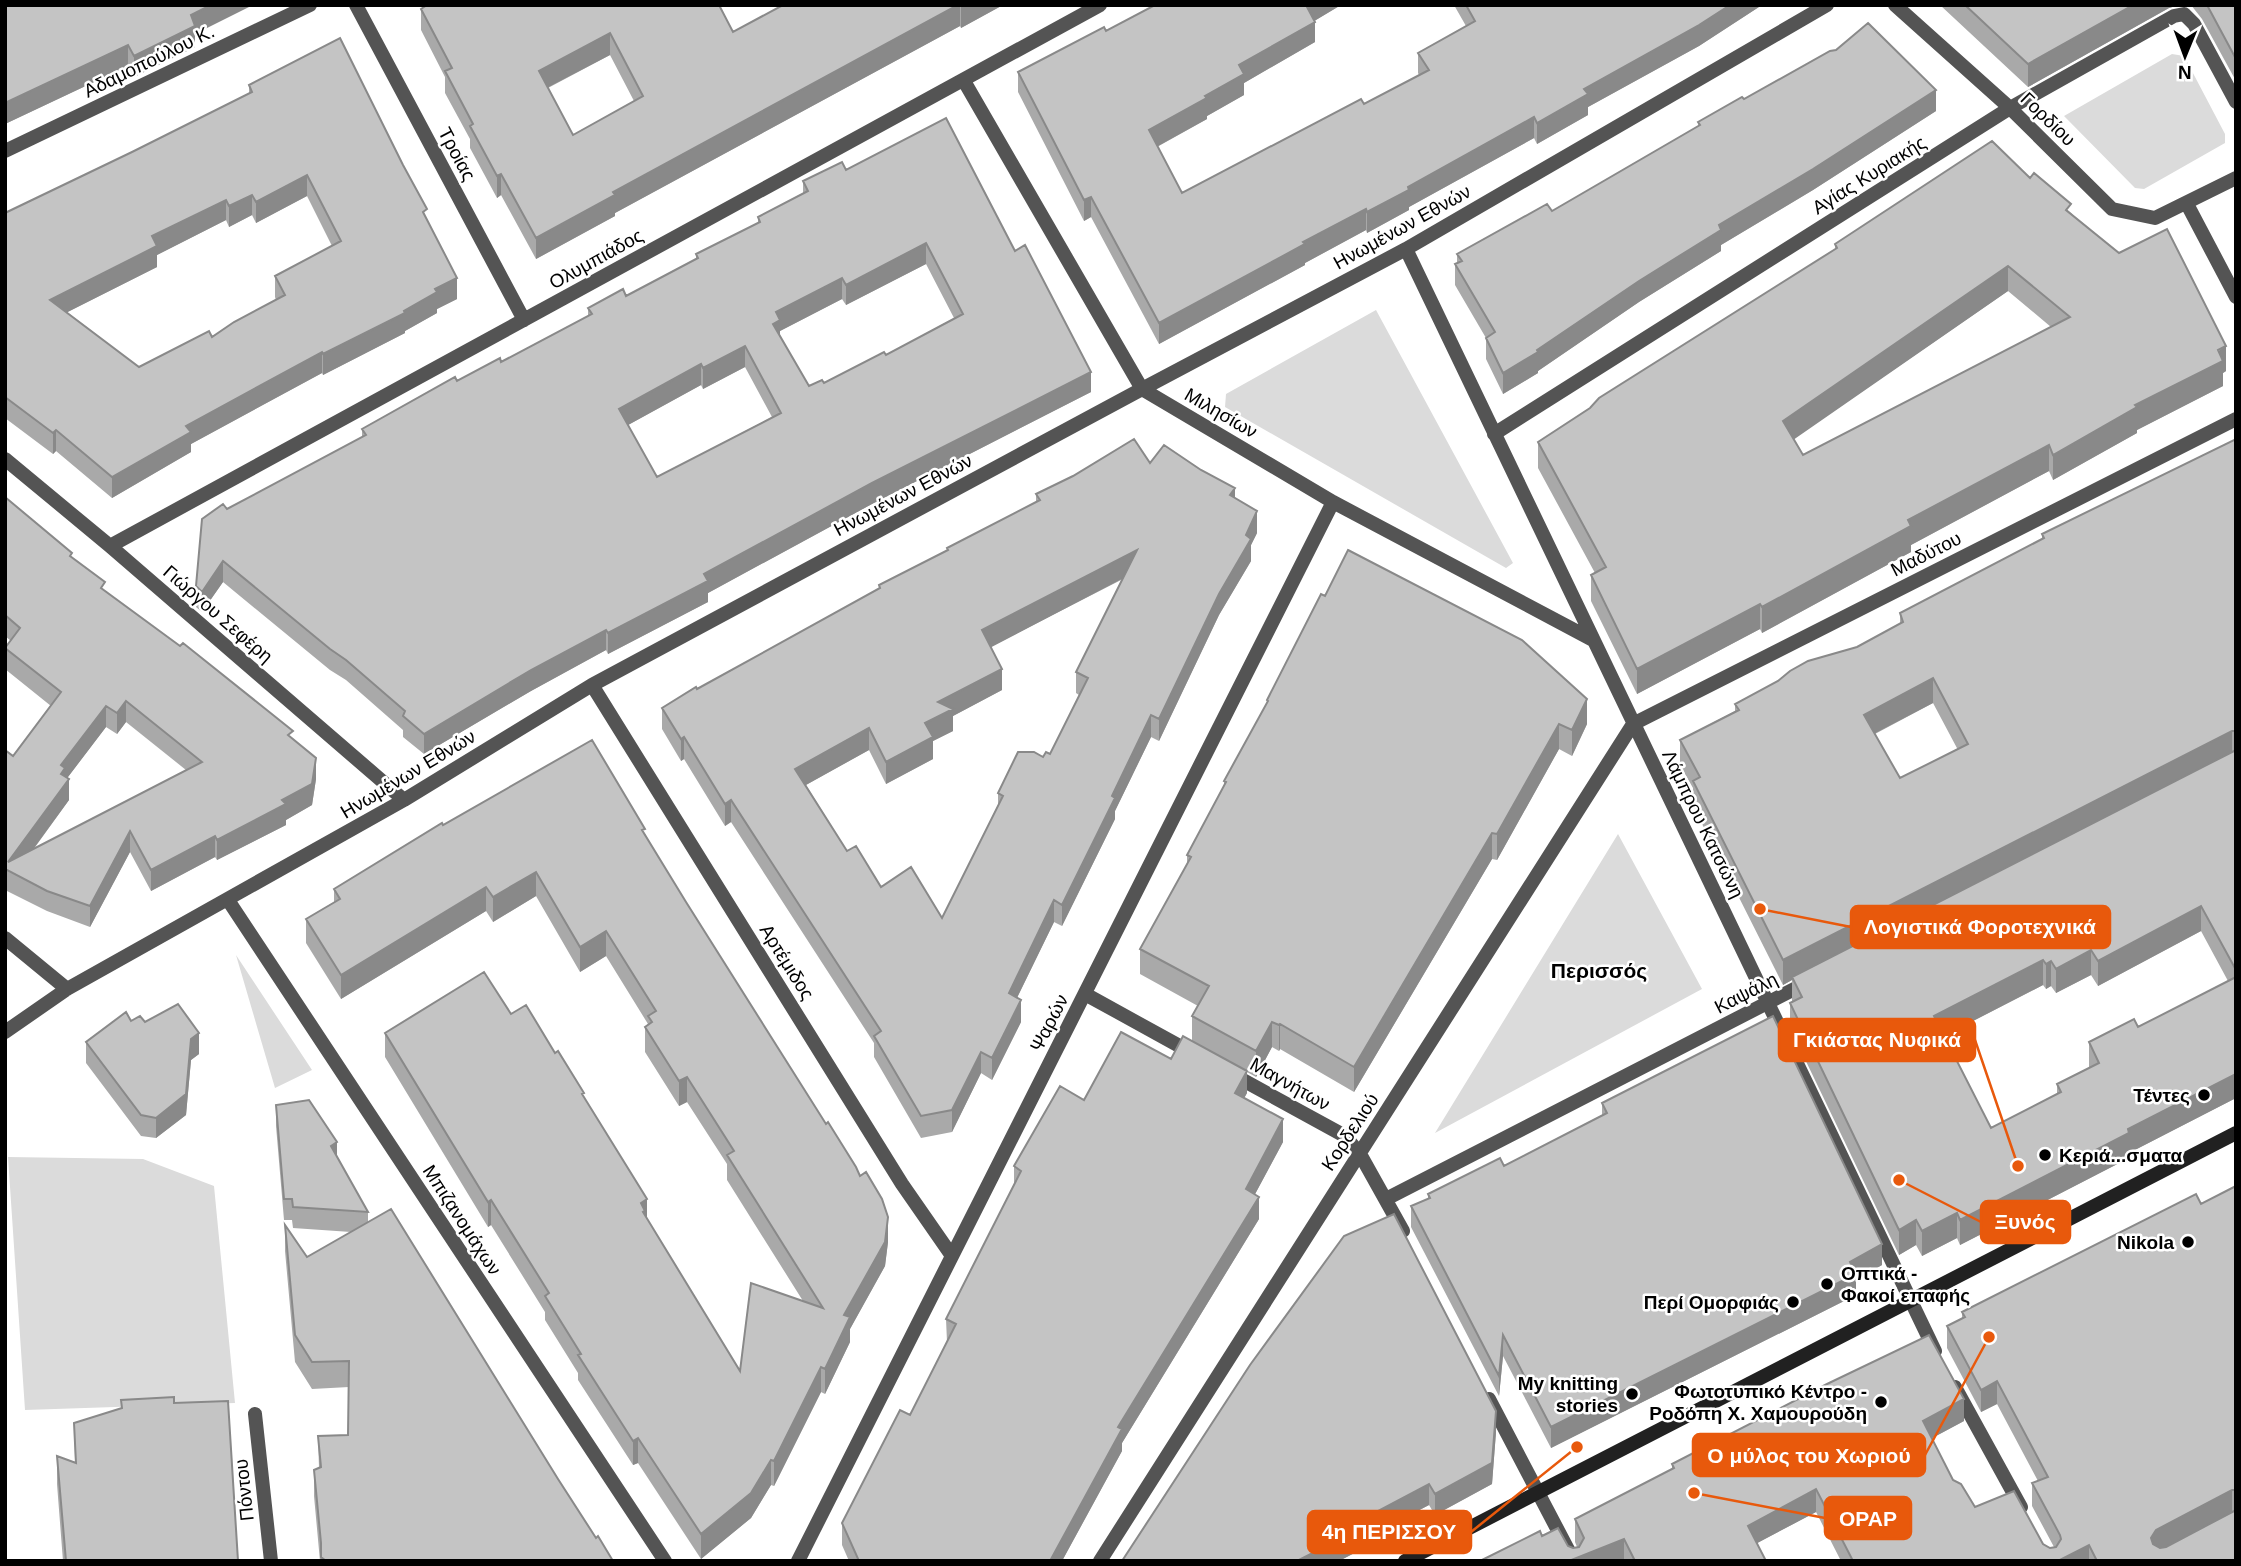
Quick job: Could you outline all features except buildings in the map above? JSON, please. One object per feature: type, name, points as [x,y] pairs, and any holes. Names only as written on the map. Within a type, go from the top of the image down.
[{"type":"street","name":"Αδαμοπούλου Κ.","points":[[5,151],[310,5]]},
{"type":"street","name":"Τροίας","points":[[356,5],[524,320]]},
{"type":"street","name":"Ολυμπιάδος","points":[[110,546],[1100,5]]},
{"type":"street","name":"Ηνωμένων Εθνών","points":[[5,1032],[67,989],[404,800],[592,685],[1406,249],[1827,5]]},
{"type":"street","name":"Γορδίου","points":[[1895,5],[2010,108],[2112,208],[2155,218],[2236,178]]},
{"type":"street","name":"Αγίας Κυριακής","points":[[1494,434],[2010,108],[2174,16],[2184,14],[2193,24],[2236,102]]},
{"type":"street","name":"Μιλησίων","points":[[964,81],[1142,389],[1334,502],[1593,640]]},
{"type":"street","points":[[2187,204],[2236,297]]},
{"type":"street","name":"Λάμπρου Κατσώνη","points":[[1406,249],[1910,1301],[2025,1514]]},
{"type":"street","name":"Μαδύτου","points":[[1633,724],[2236,419]]},
{"type":"street","name":"Γιώργου Σεφέρη","points":[[5,459],[404,800]]},
{"type":"street","name":"Ψαρών","points":[[798,1561],[1334,502]]},
{"type":"street","name":"Αρτέμιδος","points":[[592,685],[902,1184],[952,1256]]},
{"type":"street","name":"Κορδελιού","points":[[1100,1561],[1633,724]]},
{"type":"street","name":"Μπιζανομάχων","points":[[228,900],[665,1561]]},
{"type":"street","points":[[5,938],[67,989]]},
{"type":"street","name":"Καψάλη","points":[[1386,1199],[1817,978]]},
{"type":"street","name":"Μαγνήτων","points":[[1085,994],[1345,1136],[1360,1154],[1411,1248]]},
{"type":"street","points":[[1405,1561],[2236,1133]]},
{"type":"street","points":[[1480,1382],[1574,1561]]},
{"type":"street","name":"Πόντου","points":[[255,1415],[271,1561]]},
{"type":"shaded area","points":[[2172,54],[2184,56],[2225,134],[2225,143],[2144,189],[2135,188],[2064,116]]},
{"type":"shaded area","points":[[1376,310],[1513,563],[1506,568],[1225,407],[1226,394]]},
{"type":"shaded area","points":[[1618,834],[1702,989],[1435,1133]]},
{"type":"shaded area","points":[[236,955],[312,1070],[275,1088]]},
{"type":"shaded area","points":[[8,1157],[143,1159],[214,1186],[235,1403],[25,1410]]},
{"type":"place","name":"Λογιστικά Φοροτεχνικά","points":[[1760,909]]},
{"type":"place","name":"Τέντες","points":[[2204,1095]]},
{"type":"place","name":"Κεριά...σματα","points":[[2045,1155]]},
{"type":"place","name":"Γκιάστας Νυφικά","points":[[2018,1166]]},
{"type":"place","name":"Ξυνός","points":[[1899,1180]]},
{"type":"place","name":"Nikola","points":[[2188,1242]]},
{"type":"place","name":"Οπτικά - Φακοί επαφής","points":[[1827,1284]]},
{"type":"place","name":"Περί Ομορφιάς","points":[[1793,1302]]},
{"type":"place","name":"Ο μύλος του Χωριού","points":[[1989,1337]]},
{"type":"place","name":"My knitting stories","points":[[1632,1394]]},
{"type":"place","name":"Φωτοτυπικό Κέντρο - Ροδόπη Χ. Χαμουρούδη","points":[[1881,1402]]},
{"type":"place","name":"4η ΠΕΡΙΣΣΟΥ","points":[[1577,1447]]},
{"type":"place","name":"OPAP","points":[[1694,1493]]},
{"type":"district","name":"Περισσός","points":[[1599,970]]}]
